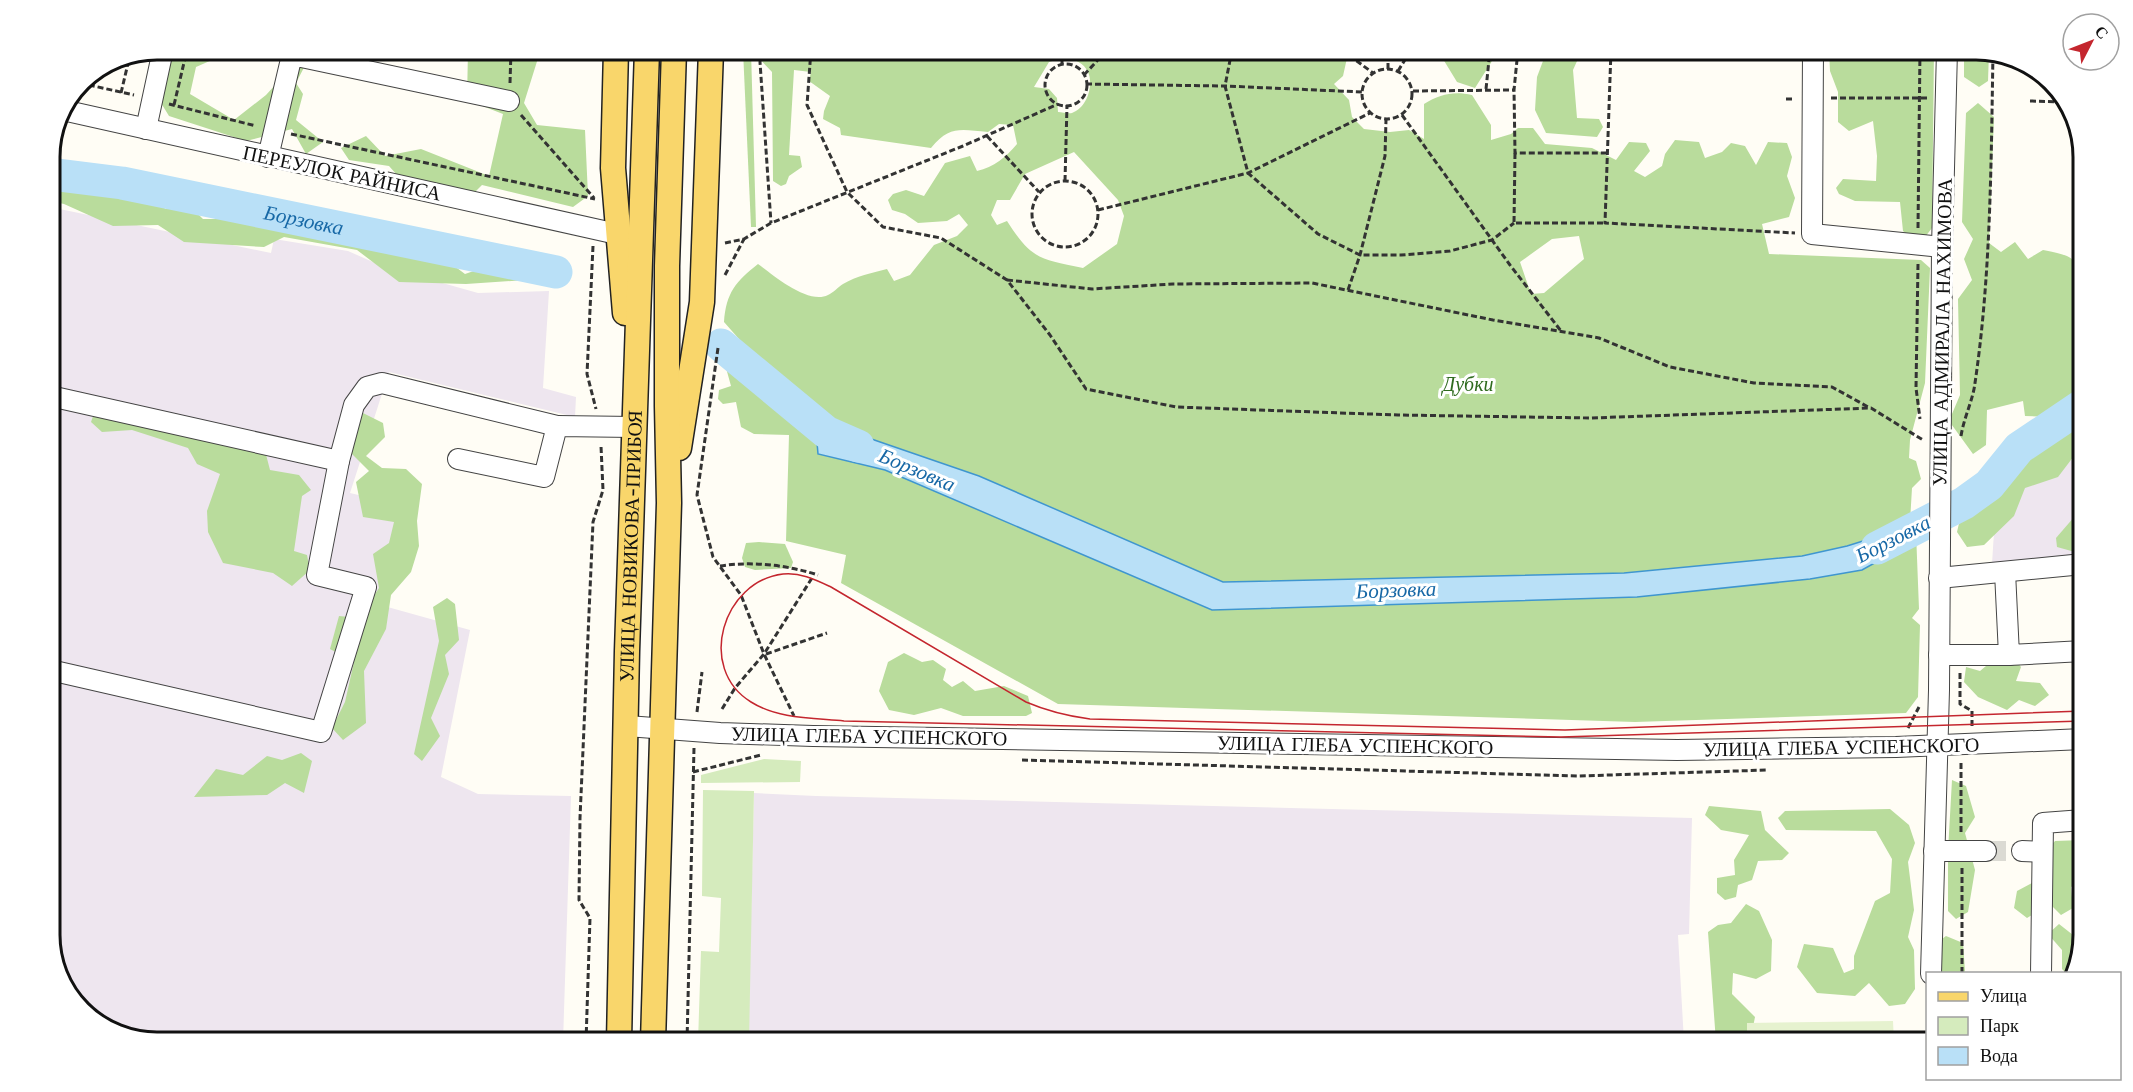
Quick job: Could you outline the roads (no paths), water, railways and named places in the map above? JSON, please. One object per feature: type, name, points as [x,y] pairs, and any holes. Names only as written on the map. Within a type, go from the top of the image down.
[{"type":"main road","points":[[616,60],[613,168],[617,234],[634,402]]},
{"type":"main road","name":"УЛИЦА НОВИКОВА-ПРИБОЯ","points":[[619,1032],[634,402],[647,60]]},
{"type":"main road","name":"УЛИЦА НОВИКОВА-ПРИБОЯ","points":[[653,1032],[669,503],[667,266],[674,60]]},
{"type":"main road","points":[[669,503],[702,302],[711,60]]},
{"type":"street","points":[[146,129],[161,60]]},
{"type":"street","points":[[268,157],[291,60]]},
{"type":"street","points":[[345,60],[509,101]]},
{"type":"street","points":[[1813,60],[1812,234],[1942,247]]},
{"type":"street","name":"УЛИЦА АДМИРАЛА НАХИМОВА","points":[[1931,972],[1939,655],[1942,247],[1947,60]]},
{"type":"street","name":"ПЕРЕУЛОК РАЙНИСА","points":[[71,112],[617,234]]},
{"type":"street","points":[[60,672],[321,732],[366,587],[317,575],[339,461],[354,405],[367,387],[382,383],[557,426],[634,427]]},
{"type":"street","points":[[60,398],[339,461]]},
{"type":"street","points":[[458,459],[544,477],[557,426]]},
{"type":"street","points":[[1939,578],[2073,565]]},
{"type":"street","points":[[2005,572],[2009,655]]},
{"type":"street","points":[[1939,655],[2009,655],[2073,652]]},
{"type":"street","name":"УЛИЦА ГЛЕБА УСПЕНСКОГО","points":[[627,726],[720,733],[813,736],[1653,750],[1907,746],[1937,755],[2073,740]]},
{"type":"street","points":[[2041,972],[2043,823],[2073,821]]},
{"type":"street","points":[[1934,851],[1986,851]]},
{"type":"street","points":[[2022,851],[2042,852]]},
{"type":"water","points":[[822,422],[979,476],[1223,582],[1624,573],[1802,556],[1879,536],[1918,519],[1918,539],[1862,570],[1810,579],[1637,597],[1212,610],[885,470],[818,454],[816,431]]},
{"type":"waterway","name":"Борзовка","points":[[60,175],[122,183],[556,272]]},
{"type":"waterway","name":"Борзовка","points":[[721,345],[826,432],[858,446]]},
{"type":"waterway","name":"Борзовка","points":[[1877,548],[1964,503],[1989,485],[2019,448],[2073,412]]},
{"type":"tunnel","points":[[1986,851],[2022,851]]},
{"type":"tram line","points":[[2073,711],[1565,730],[1090,719],[1057,713],[1026,702],[831,587],[796,574],[783,574],[762,580],[745,592],[732,609],[724,628],[721,648],[724,669],[734,687],[761,708],[784,715],[844,721],[1561,737],[2073,721]]},
{"type":"park label","name":"Дубки","points":[[1468,384]]}]
